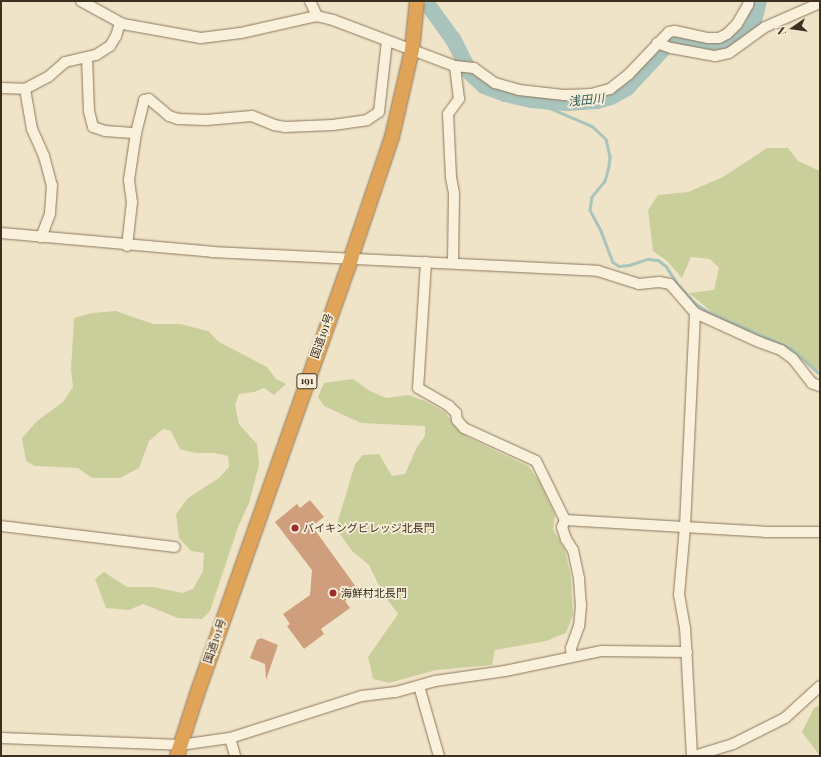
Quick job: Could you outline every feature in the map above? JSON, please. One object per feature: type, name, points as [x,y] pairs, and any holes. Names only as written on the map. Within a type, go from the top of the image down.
[{"type":"highway","name":"国道191号","points":[[178,751],[392,137],[412,50],[417,1]]},
{"type":"street","points":[[81,1],[120,23],[201,38],[242,33],[317,16],[333,20],[412,50],[461,66],[495,83],[520,90],[564,95],[591,94],[610,89],[629,74],[669,32],[675,31],[709,38],[719,38],[727,34],[737,24],[749,1]]},
{"type":"street","points":[[310,1],[317,16]]},
{"type":"street","points":[[658,44],[714,56],[729,53],[765,27],[820,3]]},
{"type":"street","points":[[1,88],[25,89],[48,77],[65,62],[96,55],[110,46],[116,36],[120,23]]},
{"type":"street","points":[[127,246],[132,202],[128,180],[136,133],[144,100],[149,99],[169,116],[178,119],[206,120],[252,116],[274,125],[285,127],[333,125],[367,120],[379,112],[387,40]]},
{"type":"street","points":[[87,58],[89,111],[93,127],[105,131],[136,133]]},
{"type":"street","points":[[453,262],[454,193],[451,177],[448,114],[459,99],[461,66]]},
{"type":"street","points":[[25,89],[32,129],[44,156],[52,185],[50,214],[41,237]]},
{"type":"street","points":[[1,233],[127,246],[212,252],[453,262],[598,270],[639,284],[659,282],[670,284],[695,313],[759,342],[781,350],[793,358],[812,383],[820,386]]},
{"type":"street","points":[[426,262],[418,388],[449,406],[456,413],[457,420],[464,428],[536,461],[565,520],[562,527],[566,539],[573,550],[579,579],[582,605],[579,626],[571,648],[572,657]]},
{"type":"street","points":[[695,313],[685,526],[678,595],[686,628],[686,652],[693,756],[732,744],[785,718],[820,686]]},
{"type":"street","points":[[565,520],[765,532],[820,532]]},
{"type":"street","points":[[1,526],[175,547]]},
{"type":"street","points":[[1,738],[178,751],[230,738],[362,696],[396,692],[442,680],[505,671],[602,651],[686,652]]},
{"type":"street","points":[[418,686],[438,756]]},
{"type":"street","points":[[230,738],[235,756]]},
{"type":"green space","points":[[767,148],[788,148],[798,161],[820,171],[820,371],[814,369],[792,347],[714,314],[689,293],[714,290],[719,268],[710,259],[691,257],[682,278],[667,261],[653,251],[648,210],[658,195],[688,192],[723,177]]},
{"type":"green space","points":[[116,311],[153,324],[180,324],[208,331],[219,342],[267,367],[276,379],[286,384],[274,395],[264,388],[254,392],[239,394],[235,405],[239,424],[257,444],[259,465],[249,503],[238,527],[210,611],[202,619],[178,618],[143,604],[129,610],[106,608],[95,579],[104,572],[127,587],[154,587],[182,593],[193,589],[203,571],[204,553],[191,551],[179,538],[176,514],[188,498],[219,478],[229,467],[228,456],[214,453],[195,453],[180,449],[171,431],[163,429],[149,441],[139,468],[120,478],[92,478],[78,468],[35,466],[26,461],[22,438],[37,421],[63,402],[73,387],[71,369],[74,318],[92,313]]},
{"type":"green space","points":[[353,379],[370,391],[386,398],[408,395],[425,401],[445,412],[457,429],[469,438],[528,466],[539,481],[555,515],[553,529],[565,550],[571,578],[573,615],[566,633],[546,641],[495,650],[492,665],[436,670],[389,683],[373,679],[368,657],[398,614],[382,592],[369,565],[352,551],[340,534],[337,524],[355,464],[363,455],[379,454],[392,476],[405,474],[417,447],[425,436],[425,426],[361,423],[324,406],[318,397],[324,383]]},
{"type":"green space","points":[[820,705],[820,756],[802,732],[814,708]]},
{"type":"building","name":"海鮮村北長門","points":[[310,500],[324,517],[312,526],[359,591],[345,601],[350,608],[321,629],[324,634],[304,649],[287,626],[290,624],[283,614],[310,595],[312,570],[275,522],[297,504],[300,508]]},
{"type":"building","points":[[261,638],[278,645],[266,680],[265,664],[250,658],[257,640]]},
{"type":"waterway","name":"浅田川","points":[[431,9],[453,39],[470,73],[484,86],[505,94],[531,100],[568,103],[597,101],[611,97],[627,88],[668,44],[677,42],[701,48],[719,49],[733,44],[745,35],[753,25],[759,1]]},
{"type":"waterway","points":[[531,100],[592,126],[606,139],[610,157],[609,167],[605,181],[592,197],[590,210],[601,231],[613,262],[619,266],[629,265],[648,259],[658,260],[666,266],[677,283],[696,304],[709,312],[791,348],[820,374]]},
{"type":"place","name":"バイキングビレッジ北長門","points":[[295,528]]},
{"type":"place","name":"海鮮村北長門","points":[[333,593]]}]
